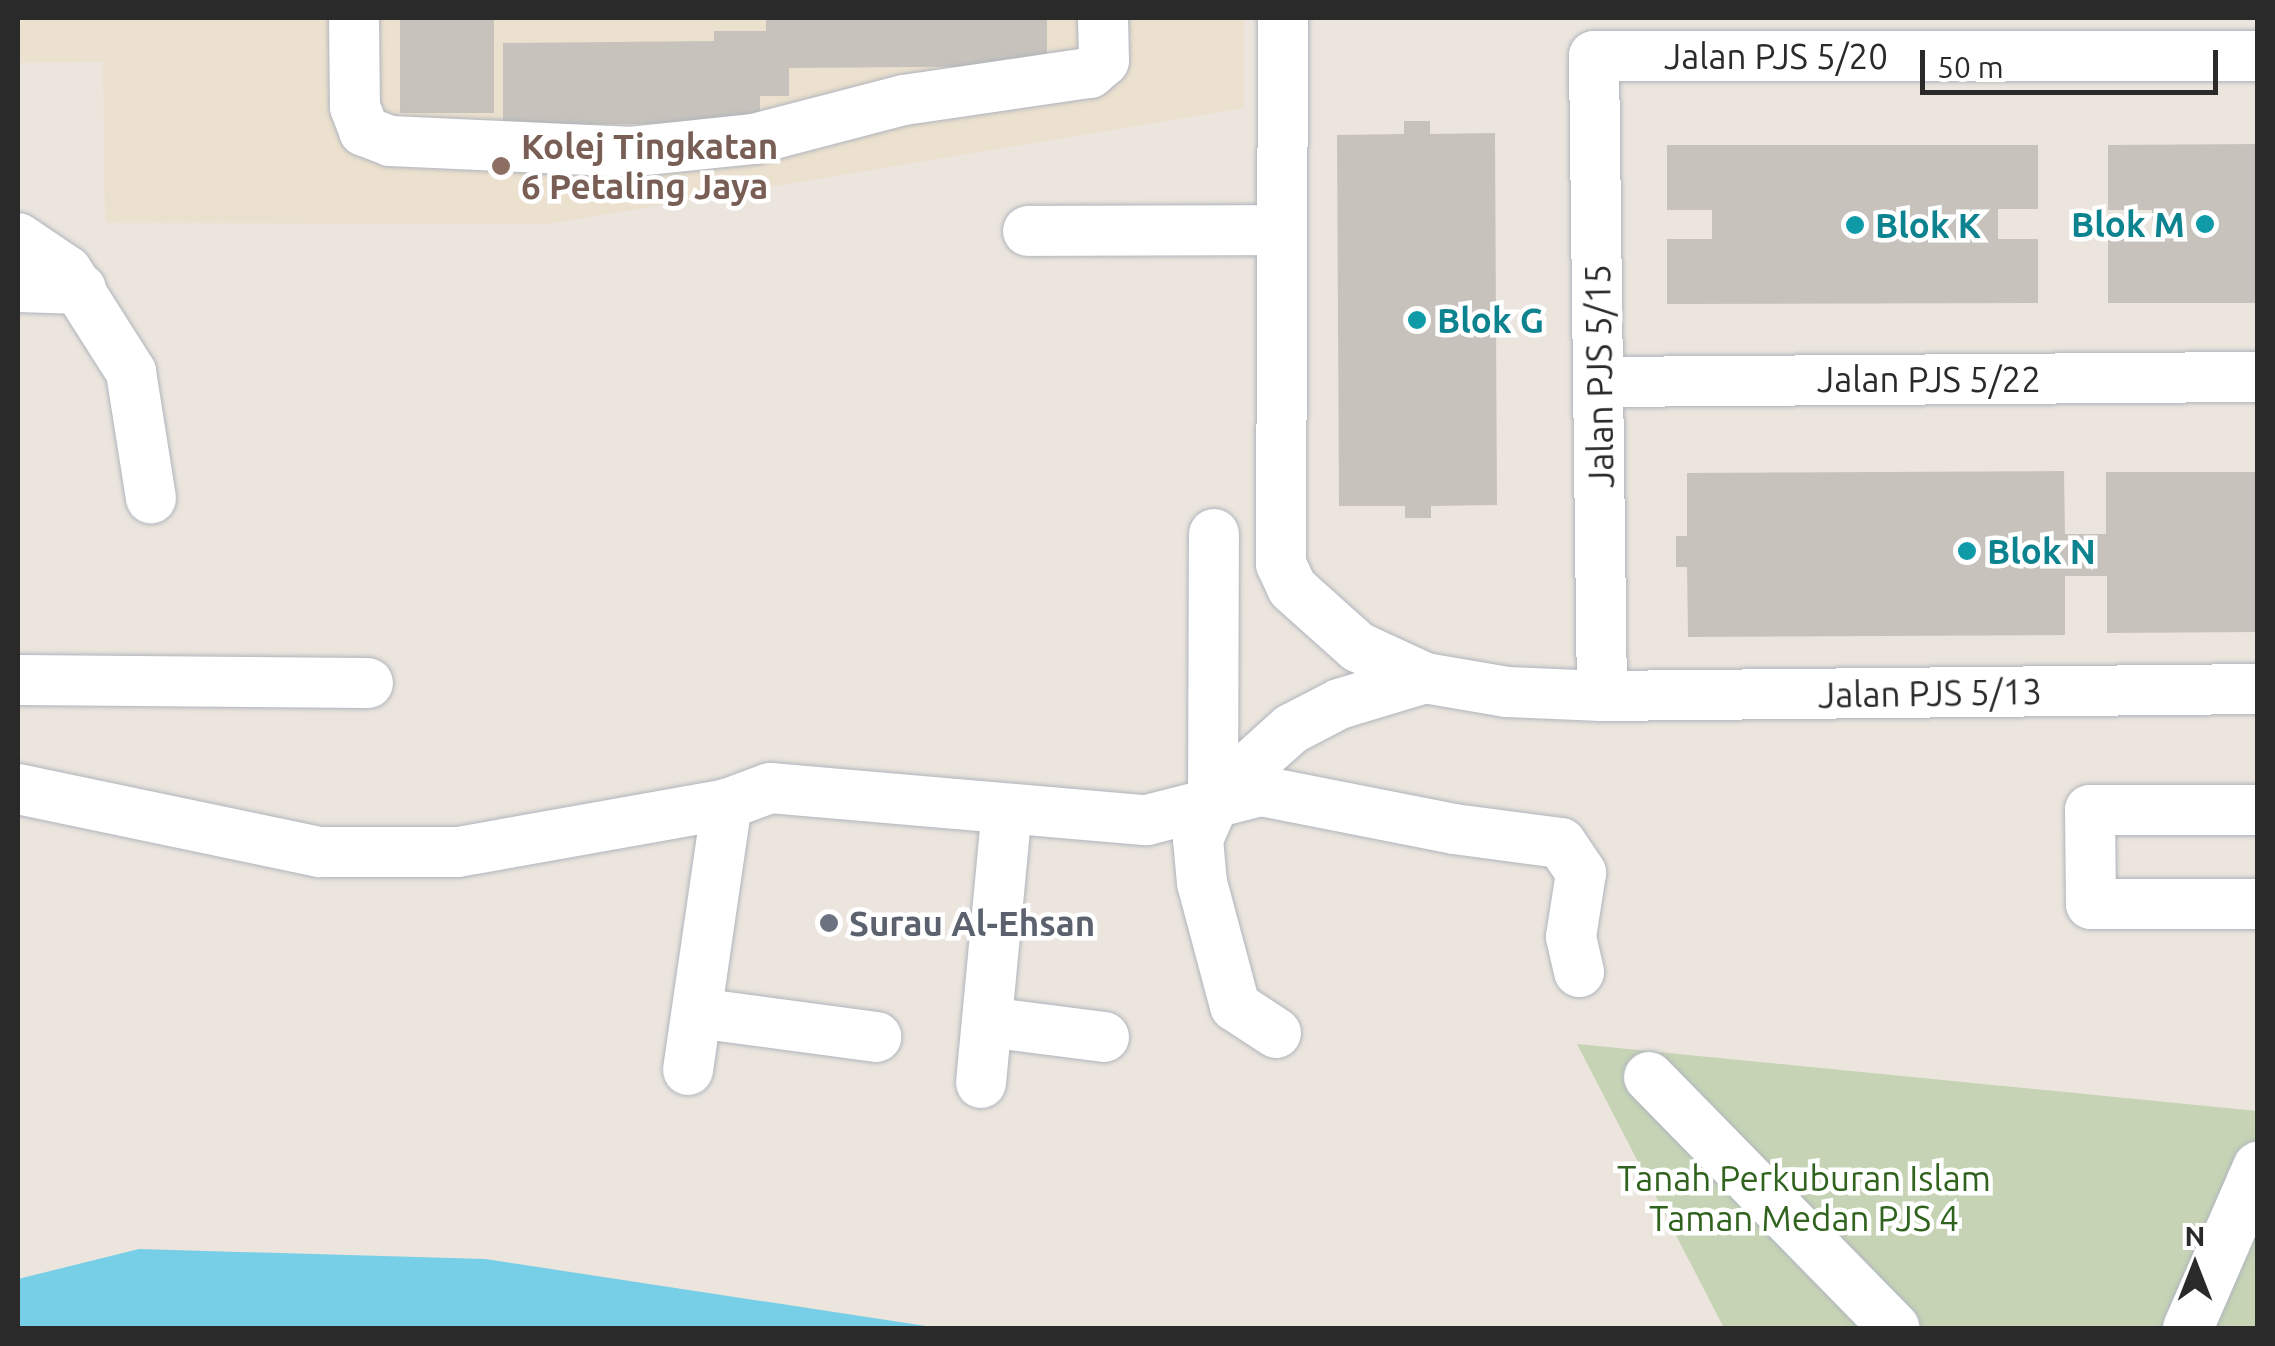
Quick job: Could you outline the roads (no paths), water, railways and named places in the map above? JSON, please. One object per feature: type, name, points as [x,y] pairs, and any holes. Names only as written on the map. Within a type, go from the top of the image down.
[{"type":"street","points":[[354,18],[355,107],[364,131],[390,141],[628,152],[754,139],[904,100],[1090,73],[1104,61],[1103,18]]},
{"type":"street","points":[[1283,18],[1281,564],[1292,588],[1358,646],[1425,678]]},
{"type":"street","name":"Jalan PJS 5/20","points":[[1594,56],[2258,56]]},
{"type":"street","name":"Jalan PJS 5/15","points":[[1594,56],[1602,696]]},
{"type":"street","points":[[1028,231],[1282,230]]},
{"type":"street","points":[[18,238],[51,255],[81,289],[132,372],[151,498]]},
{"type":"street","points":[[18,287],[81,289]]},
{"type":"street","name":"Jalan PJS 5/22","points":[[1600,382],[2258,377]]},
{"type":"street","points":[[1213,805],[1214,534]]},
{"type":"street","points":[[1276,1033],[1235,1006],[1202,883],[1198,838],[1213,805],[1291,730],[1339,704],[1425,678]]},
{"type":"street","name":"Jalan PJS 5/13","points":[[1425,678],[1506,692],[1602,696],[2258,690]]},
{"type":"street","points":[[18,680],[368,683]]},
{"type":"street","points":[[18,789],[320,852],[458,852],[728,804],[770,788],[1147,820],[1261,790],[1454,830],[1562,842],[1581,874],[1571,937],[1578,972]]},
{"type":"street","points":[[688,1070],[728,804]]},
{"type":"street","points":[[981,1083],[1007,810]]},
{"type":"street","points":[[2258,810],[2090,810],[2091,904],[2258,904]]},
{"type":"street","points":[[697,1013],[876,1037]]},
{"type":"street","points":[[987,1022],[1104,1037]]},
{"type":"street","points":[[1649,1077],[1895,1328]]},
{"type":"street","points":[[2188,1328],[2258,1168]]},
{"type":"water","points":[[139,1249],[485,1259],[939,1328],[18,1328],[18,1279]]},
{"type":"place","name":"Kolej Tingkatan 6 Petaling Jaya","points":[[501,166]]},
{"type":"place","name":"Blok M","points":[[2205,224]]},
{"type":"place","name":"Blok K","points":[[1855,225]]},
{"type":"place","name":"Blok G","points":[[1417,320]]},
{"type":"place","name":"Blok N","points":[[1967,551]]},
{"type":"place","name":"Surau Al-Ehsan","points":[[829,923]]},
{"type":"park label","name":"Tanah Perkuburan Islam Taman Medan PJS 4","points":[[1804,1198]]}]
